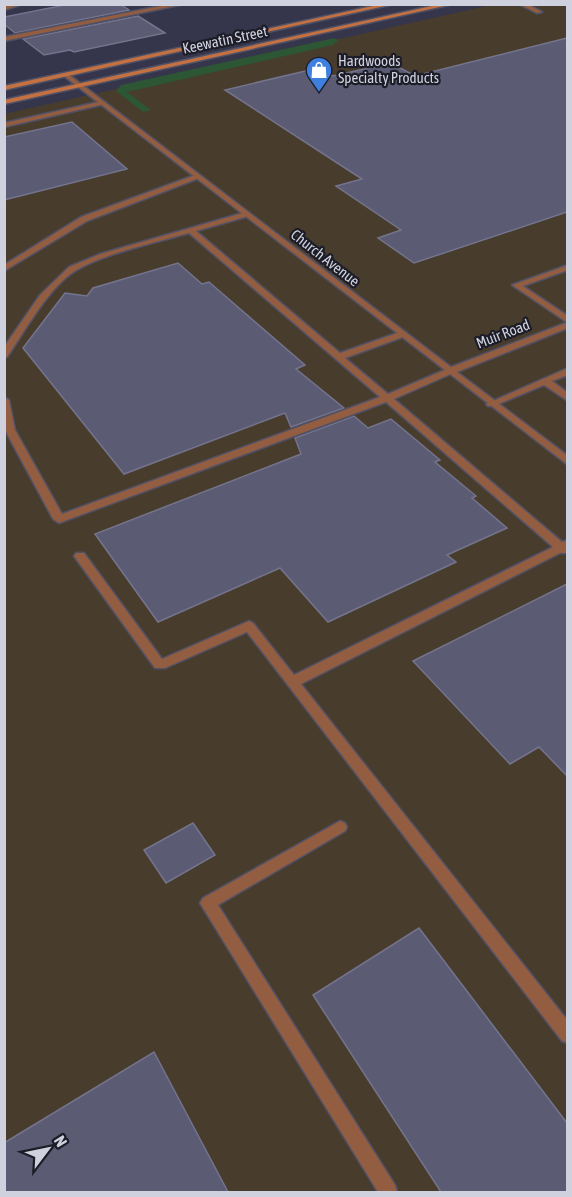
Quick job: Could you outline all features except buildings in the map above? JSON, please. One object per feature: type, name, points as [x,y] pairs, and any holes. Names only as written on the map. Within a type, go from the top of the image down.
[{"type":"main road","name":"Keewatin Street","points":[[4,102],[451,4]]},
{"type":"main road","name":"Keewatin Street","points":[[4,88],[386,5]]},
{"type":"street","points":[[4,8],[21,4]]},
{"type":"street","points":[[4,39],[182,4]]},
{"type":"street","points":[[521,4],[539,12]]},
{"type":"street","name":"Church Avenue","points":[[66,75],[567,462]]},
{"type":"street","points":[[4,125],[103,103]]},
{"type":"street","points":[[4,269],[84,219],[198,177]]},
{"type":"street","points":[[4,355],[43,297],[72,269],[103,256],[246,214]]},
{"type":"street","points":[[190,230],[565,548],[292,682]]},
{"type":"street","points":[[567,267],[516,285],[567,320]]},
{"type":"street","name":"Muir Road","points":[[4,400],[10,430],[59,519],[387,398],[567,325]]},
{"type":"street","points":[[338,357],[403,334]]},
{"type":"street","points":[[491,404],[567,371]]},
{"type":"street","points":[[545,381],[567,398]]},
{"type":"street","points":[[80,555],[160,665],[249,626],[567,1035]]},
{"type":"street","points":[[340,827],[208,903],[388,1192]]},
{"type":"shaded area","points":[[491,5],[567,5],[567,1192],[5,1192],[4,114]]},
{"type":"green space","points":[[334,38],[338,40],[333,45],[127,92],[151,110],[143,112],[116,91],[121,85]]},
{"type":"place","name":"Hardwoods Specialty Products","points":[[319,93]]}]
